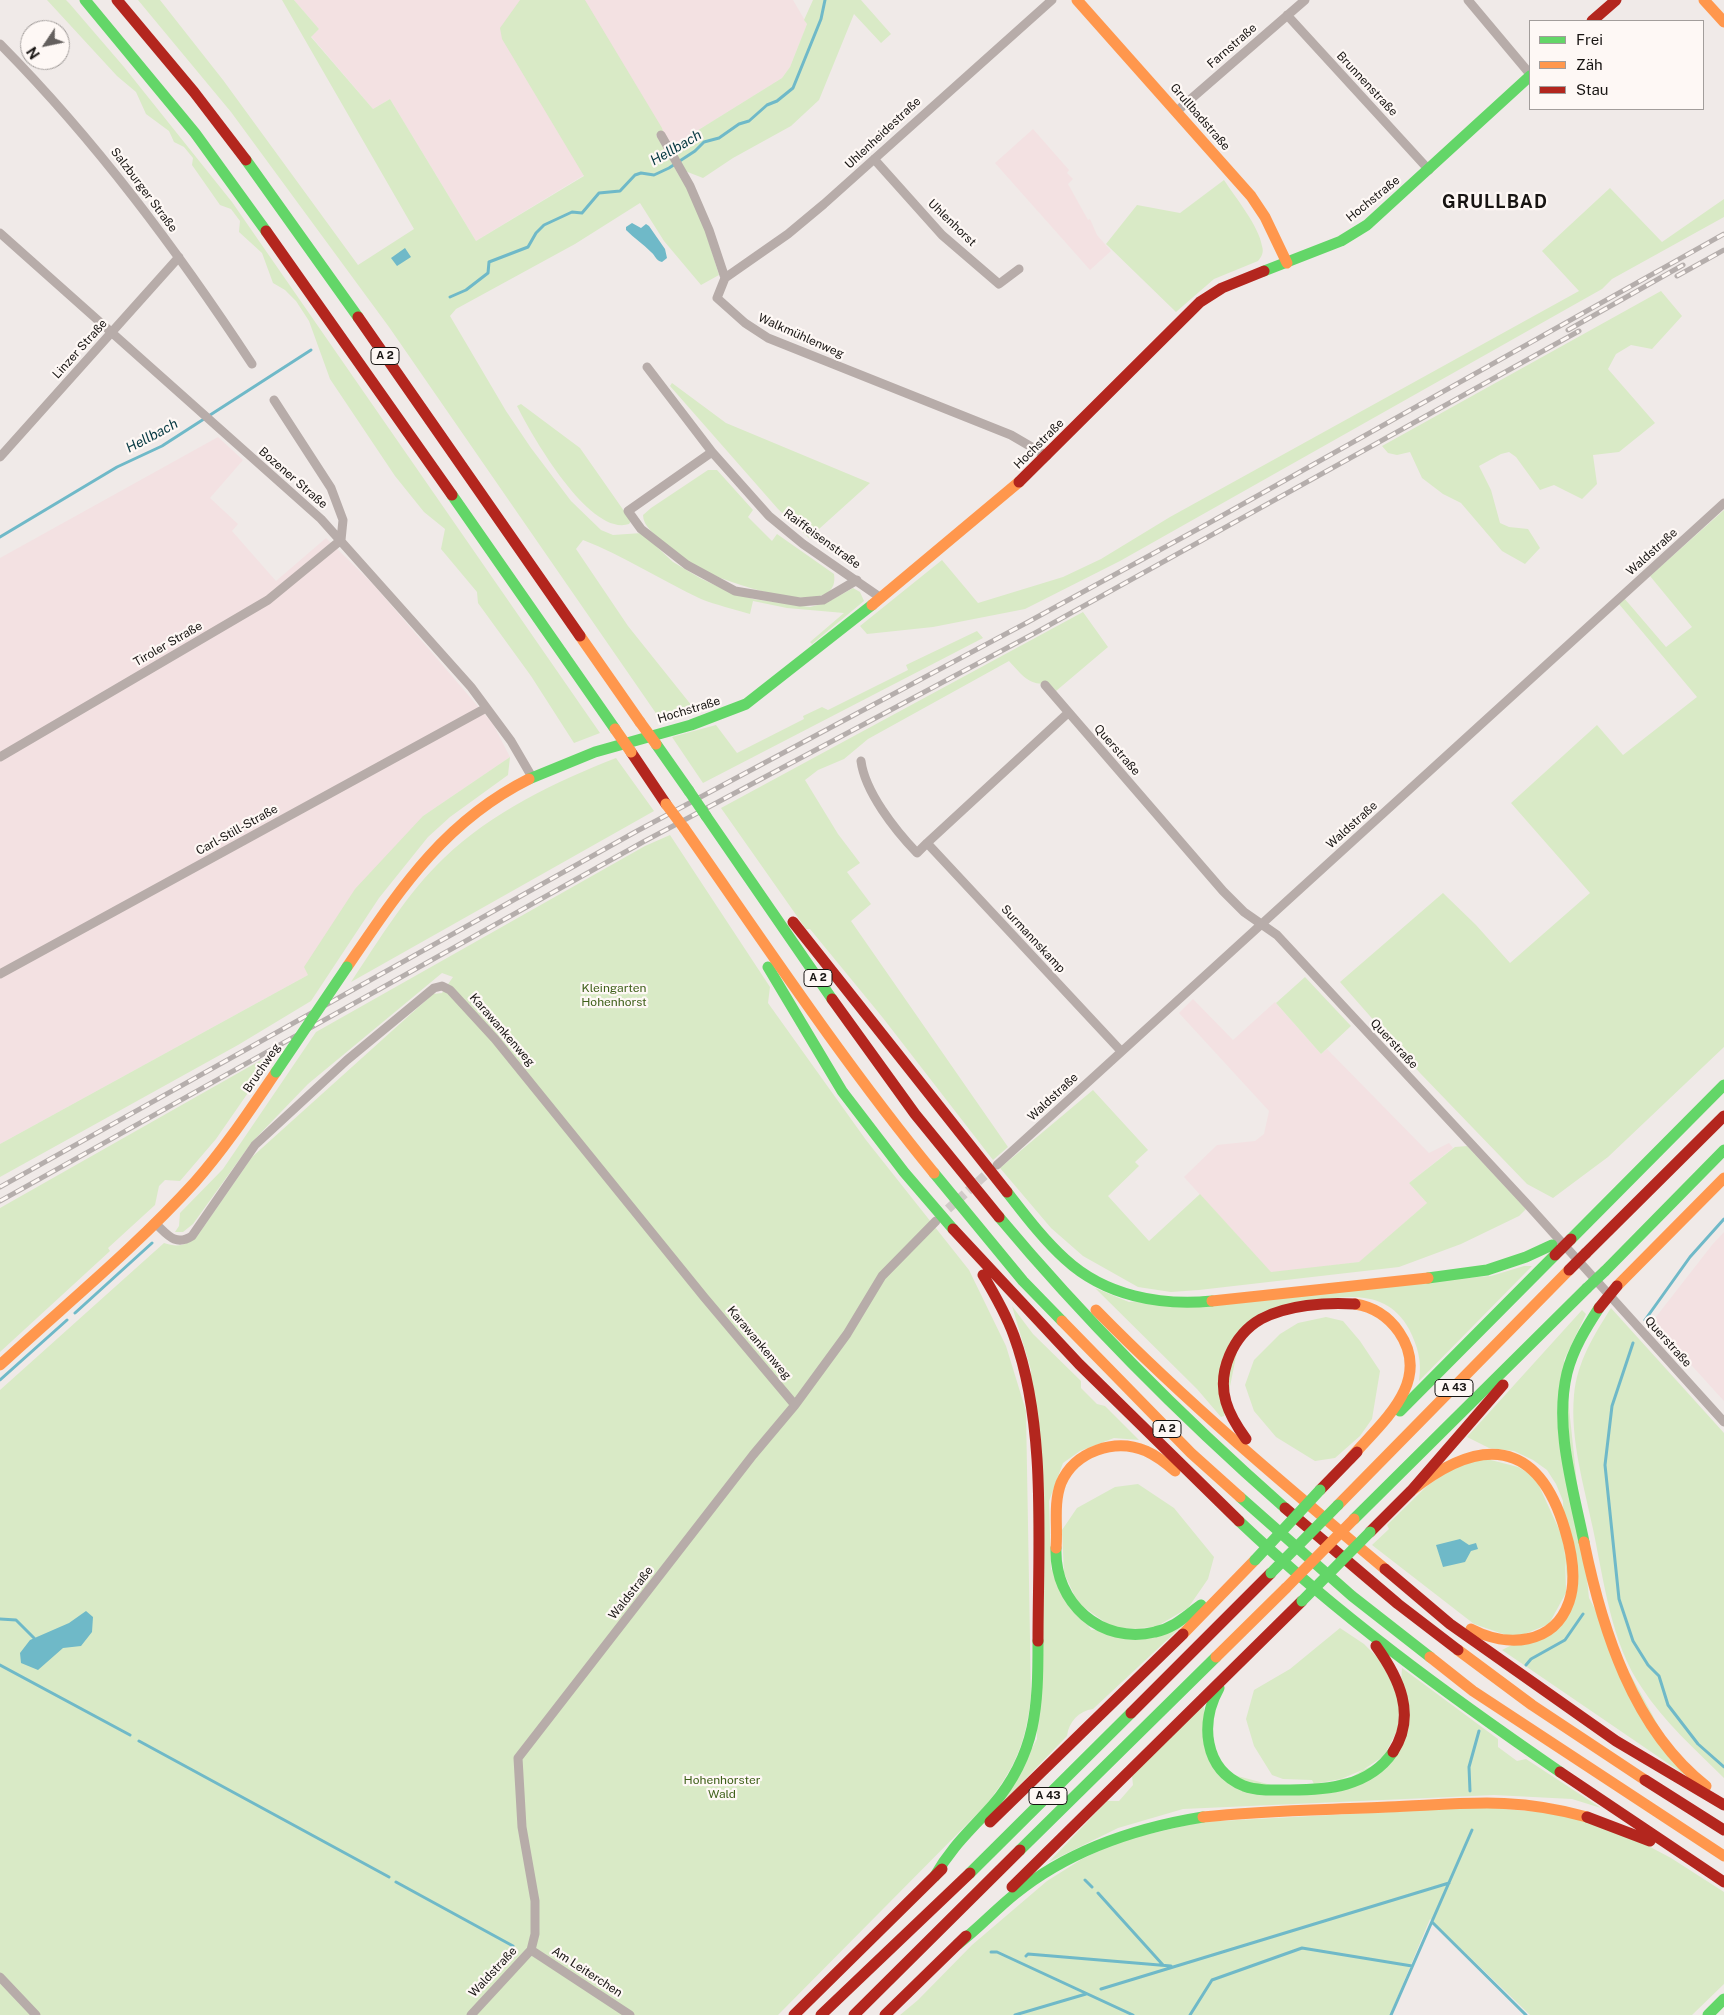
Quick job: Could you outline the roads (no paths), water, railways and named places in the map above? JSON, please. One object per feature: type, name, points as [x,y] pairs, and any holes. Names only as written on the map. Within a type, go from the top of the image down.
[{"type":"main road","name":"A 2","points":[[85,0],[195,132],[353,352],[666,804],[896,1128],[1023,1281],[1191,1454],[1352,1596],[1474,1691],[1724,1856]]},
{"type":"main road","name":"A 2","points":[[117,0],[238,148],[312,250],[894,1087],[966,1177],[1058,1285],[1133,1365],[1210,1441],[1273,1499],[1359,1572],[1529,1703],[1724,1830]]},
{"type":"main road","name":"Grullbadstraße","points":[[1077,0],[1251,196],[1265,217],[1287,262]]},
{"type":"main road","points":[[1593,20],[1616,0]]},
{"type":"main road","points":[[1704,0],[1724,22]]},
{"type":"main road","name":"Hochstraße","points":[[532,777],[594,752],[724,714],[746,704],[977,520],[1047,456],[1200,302],[1222,288],[1341,241],[1367,225],[1429,170],[1529,76]]},
{"type":"main road","name":"Bruchweg","points":[[0,1365],[155,1223],[195,1182],[228,1142],[416,868],[443,838],[479,808],[532,777]]},
{"type":"main road","points":[[743,868],[765,883],[824,964],[857,1001],[1018,1208],[1066,1260],[1093,1279],[1125,1294],[1156,1301],[1185,1304],[1346,1288],[1487,1270],[1554,1250]]},
{"type":"main road","points":[[723,885],[725,902],[774,976],[817,1052],[873,1131],[948,1223],[1059,1345],[1230,1513],[1293,1572],[1362,1629],[1502,1731],[1724,1882]]},
{"type":"main road","points":[[794,2015],[1171,1647],[1320,1490],[1554,1250],[1606,1203],[1724,1085]]},
{"type":"main road","name":"A 43","points":[[821,2015],[955,1888],[1271,1573],[1569,1270],[1724,1116]]},
{"type":"main road","name":"A 43","points":[[854,2015],[1605,1271],[1724,1150]]},
{"type":"main road","points":[[1724,1178],[1617,1286],[1599,1308],[1578,1344],[1567,1372],[1563,1425],[1583,1538],[1601,1618],[1616,1658],[1634,1698],[1659,1735],[1680,1762],[1700,1782],[1724,1799]]},
{"type":"main road","points":[[935,1876],[947,1854],[993,1805],[1016,1775],[1033,1730],[1038,1698],[1037,1482],[1033,1410],[1026,1374],[1010,1322],[999,1300],[948,1223]]},
{"type":"main road","points":[[1058,1285],[1081,1294],[1140,1355],[1287,1486],[1474,1642],[1616,1741],[1724,1805]]},
{"type":"main road","points":[[1287,1486],[1234,1424],[1223,1393],[1223,1380],[1230,1352],[1241,1336],[1255,1323],[1270,1315],[1288,1309],[1342,1303],[1363,1306],[1376,1312],[1398,1329],[1410,1357],[1407,1386],[1399,1402],[1350,1459]]},
{"type":"main road","points":[[885,2015],[1411,1491],[1515,1371],[1526,1349]]},
{"type":"main road","points":[[1230,1513],[1205,1498],[1170,1466],[1145,1450],[1124,1444],[1104,1446],[1086,1453],[1072,1465],[1062,1481],[1057,1498],[1057,1569],[1064,1590],[1076,1609],[1091,1622],[1107,1632],[1124,1636],[1146,1636],[1172,1626],[1233,1582]]},
{"type":"main road","points":[[1403,1584],[1478,1634],[1512,1643],[1536,1637],[1553,1627],[1568,1604],[1573,1576],[1565,1528],[1552,1490],[1533,1469],[1520,1460],[1487,1453],[1468,1457],[1438,1470],[1411,1491]]},
{"type":"main road","points":[[1227,1675],[1215,1694],[1208,1713],[1206,1732],[1212,1755],[1224,1772],[1240,1784],[1254,1788],[1314,1790],[1348,1784],[1378,1768],[1400,1741],[1405,1726],[1406,1699],[1400,1682],[1388,1661],[1362,1629]]},
{"type":"main road","points":[[958,1944],[1024,1887],[1096,1846],[1125,1834],[1169,1822],[1237,1813],[1520,1803],[1568,1811],[1614,1825],[1683,1858],[1724,1882]]},
{"type":"main road","points":[[1708,2015],[1724,1999]]},
{"type":"street","name":"Uhlenheidestraße","points":[[725,278],[788,234],[1052,0]]},
{"type":"street","name":"Farnstraße","points":[[1177,111],[1305,0]]},
{"type":"street","points":[[1468,0],[1529,74]]},
{"type":"street","name":"Brunnenstraße","points":[[1287,16],[1429,170]]},
{"type":"street","name":"Salzburger Straße","points":[[0,44],[77,126],[112,167],[179,258],[252,364]]},
{"type":"street","points":[[661,135],[683,172],[709,230],[725,278]]},
{"type":"street","name":"Uhlenhorst","points":[[874,159],[942,235],[999,284],[1019,268]]},
{"type":"street","name":"Bozener Straße","points":[[0,233],[321,519],[471,687],[511,741],[532,777]]},
{"type":"street","name":"Linzer Straße","points":[[0,457],[179,258]]},
{"type":"street","name":"Walkmühlenweg","points":[[725,278],[717,298],[744,323],[768,338],[1011,435],[1047,456]]},
{"type":"street","name":"Raiffeisenstraße","points":[[647,367],[712,452],[769,516],[802,544],[881,598]]},
{"type":"street","points":[[274,400],[330,488],[343,520],[341,540]]},
{"type":"street","name":"Raiffeisenstraße","points":[[712,452],[628,512],[641,528],[687,565],[735,590],[800,602],[822,600],[857,580]]},
{"type":"street","name":"Waldstraße","points":[[997,1164],[1724,503]]},
{"type":"street","name":"Tiroler Straße","points":[[0,757],[268,600],[341,540]]},
{"type":"street","name":"Querstraße","points":[[1045,685],[1222,891],[1244,912],[1276,934],[1528,1205],[1724,1422]]},
{"type":"street","name":"Carl-Still-Straße","points":[[0,974],[486,708]]},
{"type":"street","points":[[861,761],[863,776],[891,822],[917,853],[1068,713]]},
{"type":"street","name":"Surmannskamp","points":[[927,843],[1121,1051]]},
{"type":"street","name":"Karawankenweg","points":[[155,1223],[172,1240],[182,1241],[192,1236],[255,1145],[348,1060],[434,988],[442,986],[450,990],[495,1039],[704,1297],[795,1405]]},
{"type":"street","name":"Waldstraße","points":[[471,2015],[531,1950],[535,1934],[534,1900],[522,1827],[518,1758],[753,1455],[795,1405],[847,1334],[882,1276],[936,1220]]},
{"type":"street","name":"Am Leiterchen","points":[[531,1950],[630,2015]]},
{"type":"street","points":[[0,1977],[36,2015]]},
{"type":"water","points":[[632,223],[641,228],[646,224],[649,226],[665,249],[667,258],[662,262],[658,260],[653,253],[626,230],[626,227]]},
{"type":"water","points":[[405,248],[411,257],[397,266],[391,258]]},
{"type":"water","points":[[1460,1539],[1469,1545],[1476,1543],[1478,1549],[1471,1551],[1465,1562],[1443,1567],[1436,1545]]},
{"type":"water","points":[[86,1611],[93,1617],[92,1632],[81,1646],[63,1648],[38,1670],[21,1663],[20,1653],[30,1640],[69,1623]]},
{"type":"waterway","name":"Hellbach","points":[[450,297],[466,290],[488,273],[489,262],[528,247],[536,233],[544,225],[572,212],[582,213],[599,193],[620,191],[635,175],[641,173],[654,175],[669,168],[695,151],[704,142],[719,138],[739,124],[749,121],[767,105],[777,101],[793,88],[821,19],[825,0]]},
{"type":"waterway","name":"Hellbach","points":[[0,537],[117,467],[162,446],[311,350]]},
{"type":"waterway","points":[[1645,1320],[1690,1257],[1724,1219]]},
{"type":"waterway","points":[[75,1313],[152,1243]]},
{"type":"waterway","points":[[0,1380],[67,1320]]},
{"type":"waterway","points":[[1633,1343],[1612,1406],[1605,1465],[1619,1599],[1633,1641],[1648,1665],[1659,1676],[1668,1705],[1698,1744],[1724,1767]]},
{"type":"waterway","points":[[1526,1665],[1531,1659],[1565,1640],[1583,1614]]},
{"type":"waterway","points":[[0,1619],[16,1620],[34,1638]]},
{"type":"waterway","points":[[0,1665],[130,1735]]},
{"type":"waterway","points":[[1470,1791],[1469,1767],[1479,1731]]},
{"type":"waterway","points":[[139,1741],[389,1877]]},
{"type":"waterway","points":[[1391,2015],[1472,1830]]},
{"type":"waterway","points":[[1085,1880],[1092,1887]]},
{"type":"waterway","points":[[396,1882],[513,1946]]},
{"type":"waterway","points":[[1101,1989],[1449,1883]]},
{"type":"waterway","points":[[1098,1893],[1163,1965]]},
{"type":"waterway","points":[[1432,1922],[1526,2015]]},
{"type":"waterway","points":[[1190,2015],[1212,1980],[1302,1948],[1412,1966]]},
{"type":"waterway","points":[[991,1952],[997,1952],[1133,2015]]},
{"type":"waterway","points":[[1026,1956],[1028,1954],[1171,1966]]},
{"type":"waterway","points":[[1015,2015],[1086,1994]]},
{"type":"tunnel","points":[[938,1218],[991,1170]]},
{"type":"railway","points":[[0,1187],[637,831],[1209,523],[1724,234]]},
{"type":"railway","points":[[1677,276],[1724,250]]},
{"type":"railway","points":[[1568,330],[1683,265]]},
{"type":"railway","points":[[0,1201],[643,842],[1035,633],[1579,331]]},
{"type":"district","name":"GRULLBAD","points":[[1495,202]]},
{"type":"park label","name":"Kleingarten Hohenhorst","points":[[614,995]]},
{"type":"park label","name":"Hohenhorster Wald","points":[[722,1787]]}]
